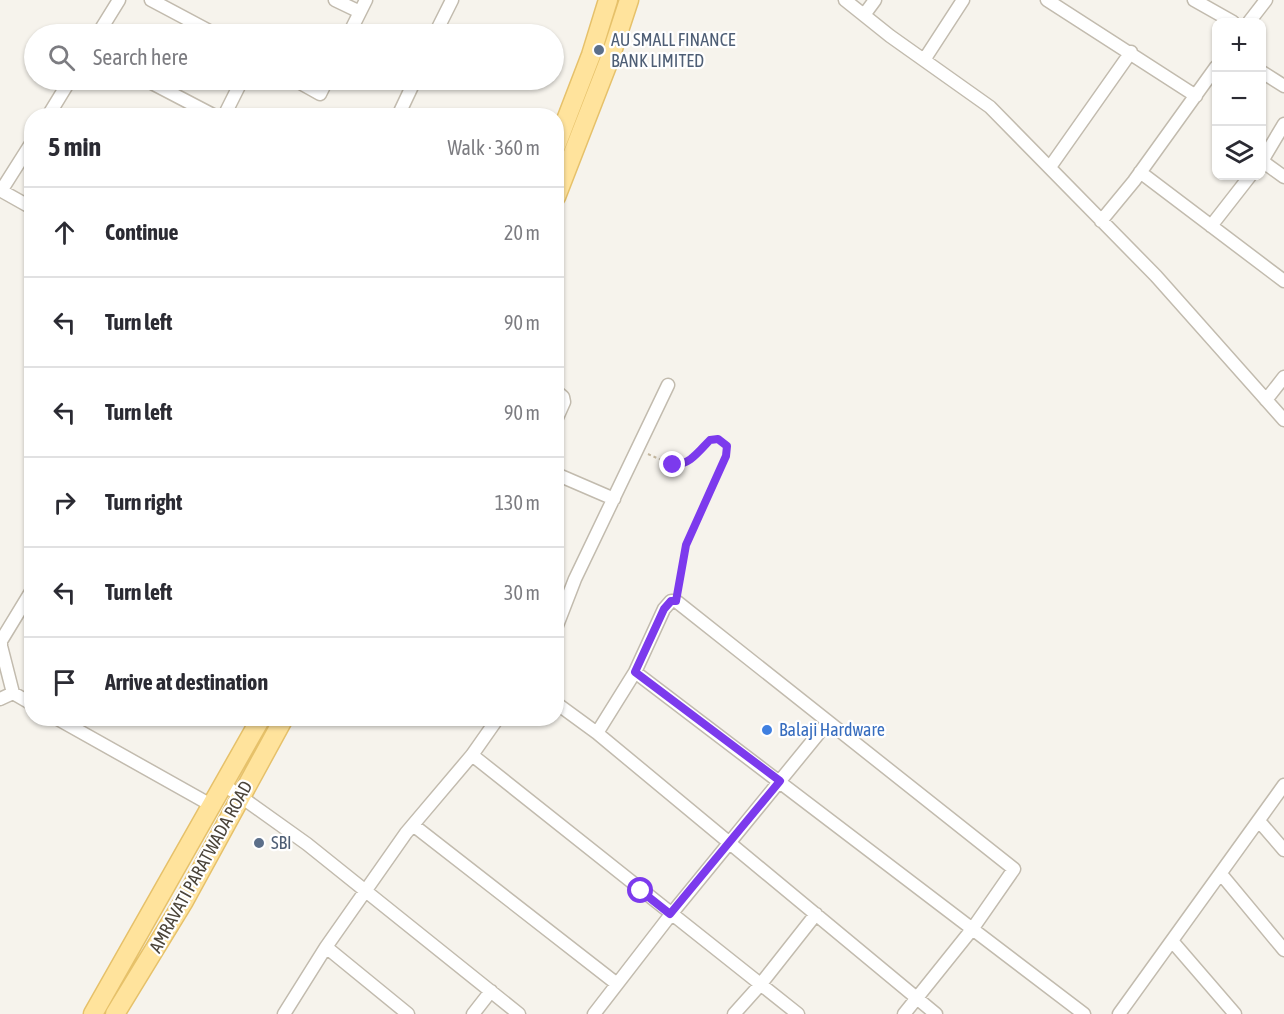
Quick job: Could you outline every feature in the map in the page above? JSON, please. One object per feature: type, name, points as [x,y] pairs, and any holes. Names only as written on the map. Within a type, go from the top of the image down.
[{"type":"main road","points":[[564,125],[591,55],[608,0]]},
{"type":"main road","points":[[564,176],[610,58],[629,0]]},
{"type":"main road","name":"AMRAVATI PARATWADA ROAD","points":[[93,1014],[256,726]]},
{"type":"main road","name":"AMRAVATI PARATWADA ROAD","points":[[115,1014],[184,901],[280,726]]},
{"type":"street","points":[[104,24],[119,0]]},
{"type":"street","points":[[151,0],[196,24]]},
{"type":"street","points":[[335,0],[360,12]]},
{"type":"street","points":[[354,24],[366,0]]},
{"type":"street","points":[[440,24],[452,0]]},
{"type":"street","points":[[845,0],[990,107],[1155,276],[1284,420]]},
{"type":"street","points":[[864,15],[875,0]]},
{"type":"street","points":[[924,60],[963,0]]},
{"type":"street","points":[[1047,0],[1196,96]]},
{"type":"street","points":[[1194,0],[1226,18]]},
{"type":"street","points":[[1252,18],[1266,0]]},
{"type":"street","points":[[1050,167],[1131,52]]},
{"type":"street","points":[[1101,221],[1140,172],[1213,72]]},
{"type":"street","points":[[1266,75],[1284,86]]},
{"type":"street","points":[[53,108],[64,90]]},
{"type":"street","points":[[165,90],[200,108]]},
{"type":"street","points":[[228,108],[237,90]]},
{"type":"street","points":[[402,108],[410,90]]},
{"type":"street","points":[[1266,154],[1284,124]]},
{"type":"street","points":[[24,155],[1,191],[24,204]]},
{"type":"street","points":[[1266,164],[1284,177]]},
{"type":"street","points":[[1140,172],[1284,281]]},
{"type":"street","points":[[1211,226],[1247,180]]},
{"type":"street","points":[[1266,400],[1284,377]]},
{"type":"street","points":[[564,607],[575,579],[668,385]]},
{"type":"street","points":[[564,477],[614,499]]},
{"type":"street","points":[[597,733],[635,672],[664,609],[671,601],[676,601],[1014,869],[973,927],[904,1014]]},
{"type":"street","points":[[24,603],[1,641],[13,693],[24,699]]},
{"type":"street","points":[[635,672],[973,927],[1084,1014]]},
{"type":"street","points":[[0,699],[13,693]]},
{"type":"street","points":[[564,709],[597,733],[936,1014]]},
{"type":"street","points":[[596,1013],[670,914],[828,722]]},
{"type":"street","points":[[71,726],[211,805]]},
{"type":"street","points":[[284,1014],[326,947],[412,825],[472,755],[492,726]]},
{"type":"street","points":[[472,755],[798,1014]]},
{"type":"street","points":[[223,784],[307,844],[519,1014]]},
{"type":"street","points":[[1125,1012],[1172,941],[1284,785]]},
{"type":"street","points":[[1259,821],[1284,850]]},
{"type":"street","points":[[412,825],[617,984]]},
{"type":"street","points":[[1221,874],[1284,950]]},
{"type":"street","points":[[735,1014],[816,914]]},
{"type":"street","points":[[1172,941],[1235,1014]]},
{"type":"street","points":[[326,947],[408,1014]]},
{"type":"street","points":[[473,1014],[491,991]]},
{"type":"path","points":[[638,449],[673,465],[681,465],[710,440],[718,439],[727,446],[726,456],[686,545],[676,601]]},
{"type":"place","name":"AU SMALL FINANCE BANK LIMITED","points":[[599,50]]},
{"type":"place","name":"Balaji Hardware","points":[[767,730]]},
{"type":"place","name":"SBI","points":[[259,843]]},
{"type":"route","points":[[641,891],[670,914],[780,781],[635,672],[664,609],[668,603],[676,601],[686,545],[726,456],[727,446],[718,439],[710,440],[688,461],[681,465],[673,465]]}]
